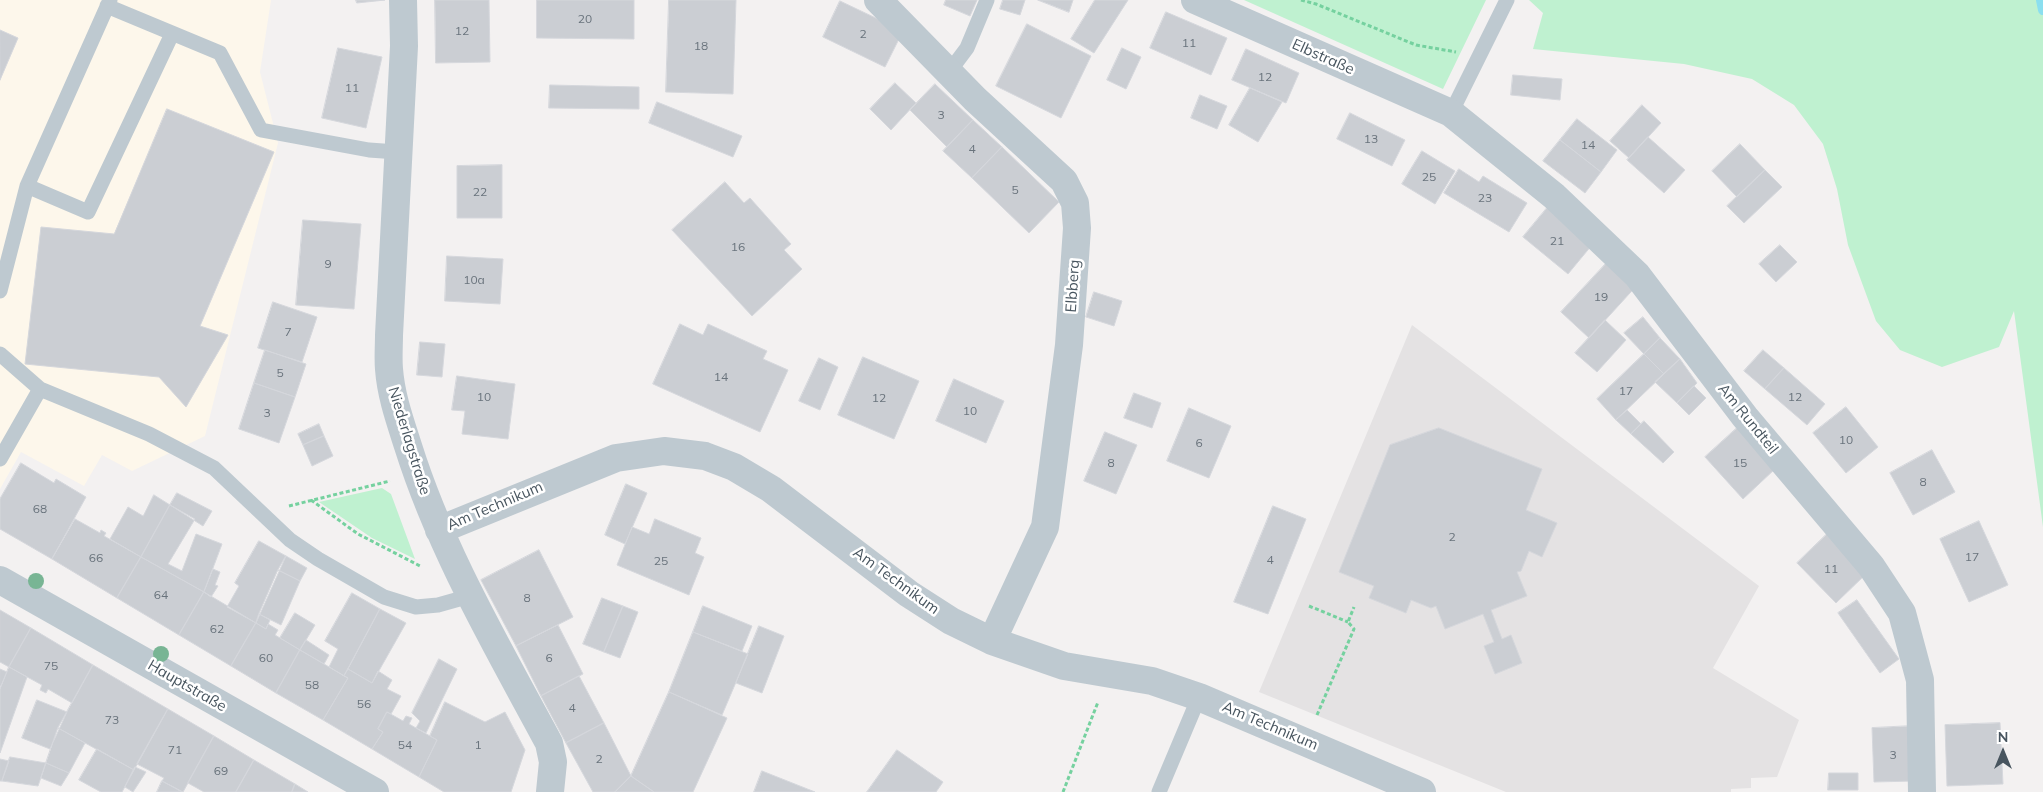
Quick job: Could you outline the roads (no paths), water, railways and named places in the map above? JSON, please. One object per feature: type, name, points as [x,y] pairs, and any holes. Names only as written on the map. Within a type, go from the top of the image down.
[{"type":"street","name":"Niederlagstraße","points":[[403,0],[404,46],[397,152],[389,369],[394,403],[417,475],[439,530],[465,585],[549,743],[553,762],[550,792]]},
{"type":"street","name":"Elbberg","points":[[878,0],[949,72],[1064,181],[1075,203],[1077,228],[1069,345],[1044,527],[992,641]]},
{"type":"street","name":"Elbstraße","points":[[1195,0],[1450,113]]},
{"type":"street","name":"Am Rundteil","points":[[1450,113],[1554,196],[1638,275],[1745,416],[1871,566],[1902,613],[1920,680],[1922,792]]},
{"type":"street","name":"Am Technikum","points":[[439,530],[616,458],[664,451],[705,456],[734,467],[771,488],[909,594],[951,621],[992,641],[1064,666],[1152,681],[1199,697],[1422,792]]},
{"type":"street","name":"Hauptstraße","points":[[0,580],[375,792]]},
{"type":"lane","points":[[949,72],[967,48],[987,0]]},
{"type":"lane","points":[[1450,113],[1508,0]]},
{"type":"lane","points":[[0,291],[27,186],[109,3],[172,34],[220,53],[261,130],[369,150],[397,152]]},
{"type":"lane","points":[[27,186],[88,212],[172,34]]},
{"type":"lane","points":[[0,354],[40,389],[149,434],[214,468],[263,512],[290,540],[318,560],[384,597],[416,607],[438,605],[465,585]]},
{"type":"lane","points":[[0,459],[40,389]]},
{"type":"lane","points":[[1159,792],[1199,697]]},
{"type":"waterway","points":[[2041,0],[2043,10]]}]
